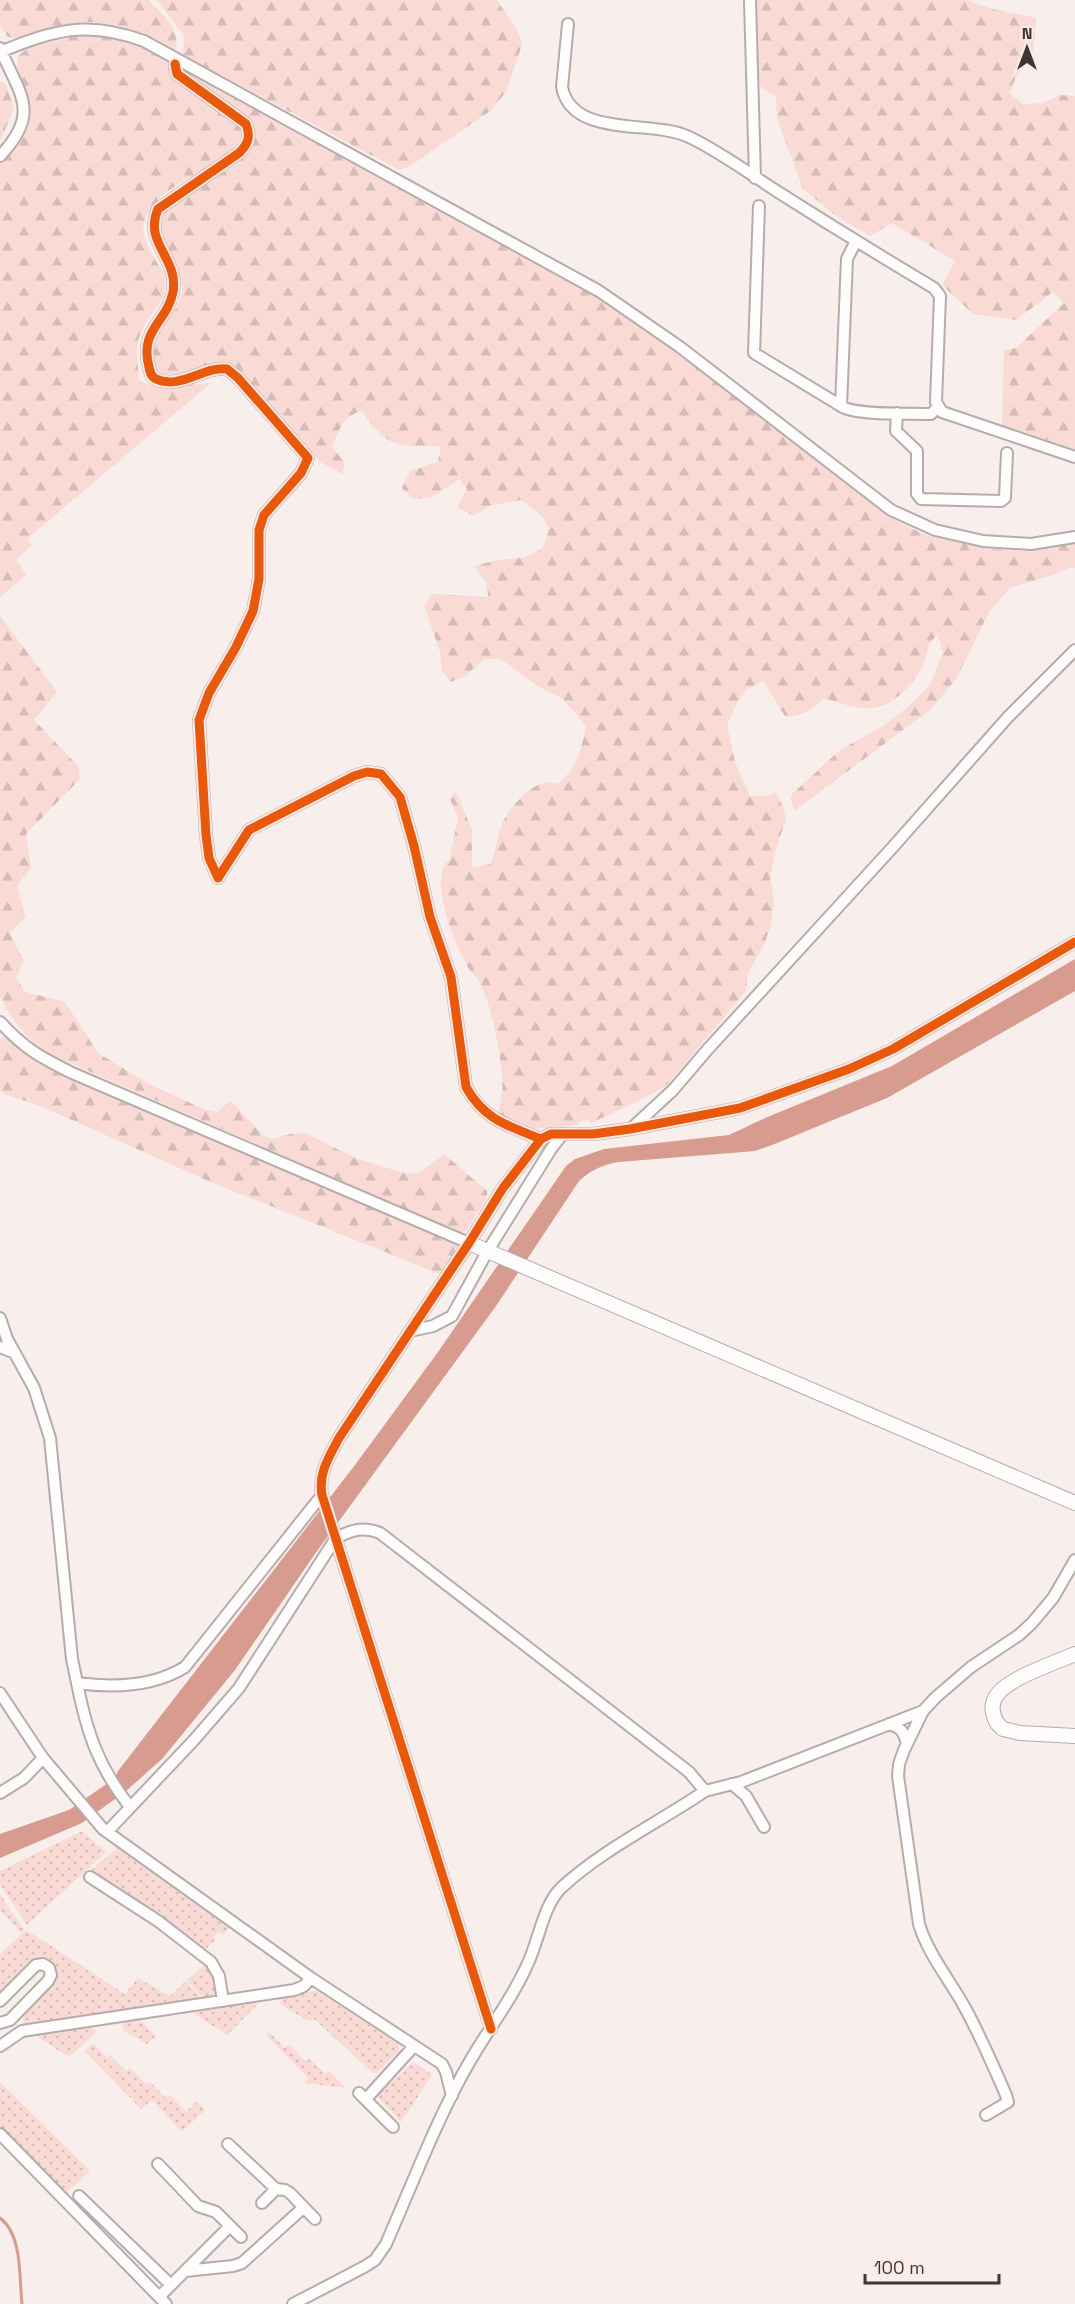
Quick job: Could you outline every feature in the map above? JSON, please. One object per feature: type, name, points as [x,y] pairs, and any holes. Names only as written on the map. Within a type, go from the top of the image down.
[{"type":"street","points":[[750,0],[755,178]]},
{"type":"street","points":[[568,24],[562,87],[568,104],[573,110],[580,115],[600,121],[688,136],[934,288],[940,296],[936,402],[942,412],[1075,457]]},
{"type":"street","points":[[0,156],[19,133],[23,120],[21,94],[15,76],[0,50],[55,32],[80,28],[113,31],[144,41],[599,291],[680,347],[891,510],[935,530],[983,541],[1031,544],[1075,537]]},
{"type":"street","points":[[175,64],[177,74],[246,124],[249,132],[248,141],[239,153],[158,209],[154,218],[153,231],[168,259],[173,291],[169,305],[149,337],[148,362],[151,374],[156,379],[172,381],[194,377],[210,369],[227,369],[238,378],[308,458],[301,473],[264,515],[259,530],[259,579],[253,611],[202,707],[199,735],[209,858],[218,878],[249,830],[354,776],[367,772],[381,774],[400,797],[430,917],[451,977],[466,1087],[473,1100],[483,1111],[501,1123],[541,1138]]},
{"type":"street","points":[[759,206],[754,353],[846,410],[931,414],[938,407]]},
{"type":"street","points":[[841,406],[847,259],[855,241]]},
{"type":"street","points":[[897,413],[896,431],[917,451],[917,494],[921,499],[1001,501],[1005,498],[1007,453]]},
{"type":"street","points":[[630,1129],[673,1090],[1008,717],[1075,650]]},
{"type":"street","points":[[491,2029],[323,1498],[320,1482],[326,1462],[503,1188],[541,1138],[551,1134],[593,1134],[630,1129],[740,1108],[849,1069],[893,1049],[1075,942]]},
{"type":"street","points":[[0,1022],[15,1039],[33,1053],[72,1073],[1075,1503]]},
{"type":"street","points":[[410,1331],[433,1326],[452,1316],[488,1252],[551,1149],[563,1134]]},
{"type":"street","points":[[0,1318],[7,1339],[34,1388],[50,1438],[72,1659],[94,1748],[110,1778],[130,1807]]},
{"type":"street","points":[[0,1347],[15,1353]]},
{"type":"street","points":[[77,1683],[98,1686],[126,1685],[157,1680],[184,1667],[323,1498]]},
{"type":"street","points":[[106,1832],[194,1740],[239,1688],[335,1534],[354,1529],[369,1528],[381,1533],[689,1772],[705,1791]]},
{"type":"street","points":[[986,2115],[1008,2102],[987,2050],[925,1942],[919,1924],[898,1776],[899,1764],[923,1711],[963,1673],[1032,1623],[1053,1598],[1075,1560]]},
{"type":"street","points":[[1075,1654],[1001,1689],[994,1698],[992,1707],[997,1723],[1011,1731],[1075,1736]]},
{"type":"street","points":[[0,1693],[43,1758],[97,1824],[311,1978],[442,2064],[452,2096]]},
{"type":"street","points":[[293,2304],[364,2267],[380,2254],[452,2096],[469,2062],[491,2029],[528,1964],[548,1911],[560,1890],[607,1853],[705,1791],[732,1784],[923,1711]]},
{"type":"street","points":[[889,1724],[899,1727],[904,1732],[907,1744]]},
{"type":"street","points":[[0,1793],[24,1778],[43,1758]]},
{"type":"street","points":[[732,1784],[746,1796],[764,1827]]},
{"type":"street","points":[[90,1877],[158,1921],[211,1962],[219,1976],[223,2001]]},
{"type":"street","points":[[0,2001],[33,1967],[39,1964],[46,1966],[50,1971],[50,1978],[10,2020],[0,2022]]},
{"type":"street","points":[[0,2046],[22,2031],[294,1990],[304,1986],[311,1978]]},
{"type":"street","points":[[19,2010],[22,2031]]},
{"type":"street","points":[[393,2127],[363,2096],[414,2046]]},
{"type":"street","points":[[0,2134],[163,2300],[171,2285],[230,2226]]},
{"type":"street","points":[[228,2144],[276,2189],[290,2193],[315,2219]]},
{"type":"street","points":[[158,2164],[198,2206],[216,2212],[240,2237]]},
{"type":"street","points":[[262,2203],[276,2189]]},
{"type":"street","points":[[79,2196],[171,2285]]},
{"type":"street","points":[[185,2271],[242,2263],[303,2208]]},
{"type":"green space","points":[[0,0],[149,0],[173,29],[176,35],[175,50],[148,35],[103,23],[72,23],[21,38],[8,37],[0,26]]},
{"type":"green space","points":[[157,0],[497,0],[518,32],[522,45],[506,92],[490,111],[410,166],[399,170],[187,57],[183,54],[184,35]]},
{"type":"green space","points":[[755,0],[965,0],[993,9],[1036,18],[1033,54],[1016,77],[1009,93],[1023,104],[1043,103],[1060,95],[1075,96],[1075,449],[1002,425],[1004,350],[1016,348],[1064,303],[1053,292],[1016,320],[973,314],[942,285],[955,261],[892,223],[870,236],[836,216],[802,188],[777,119],[776,97],[761,87],[756,74]]},
{"type":"green space","points":[[78,35],[126,41],[159,54],[170,61],[171,72],[176,80],[242,128],[239,140],[231,150],[220,160],[167,192],[151,208],[144,223],[147,244],[164,273],[166,286],[162,299],[146,323],[138,342],[139,380],[155,386],[211,383],[27,539],[32,545],[16,560],[26,575],[0,597],[0,164],[22,139],[30,121],[29,100],[18,73],[18,56],[28,48]]},
{"type":"green space","points":[[182,65],[600,297],[640,323],[889,517],[925,535],[991,549],[1025,551],[1075,543],[1075,568],[1071,567],[1044,578],[1011,587],[989,612],[956,679],[930,710],[794,811],[790,796],[840,750],[883,726],[909,706],[930,685],[943,653],[938,635],[929,645],[922,667],[914,680],[896,698],[881,706],[862,708],[824,698],[806,712],[796,716],[785,716],[763,681],[746,690],[727,725],[735,762],[750,796],[766,796],[776,793],[786,819],[770,877],[774,901],[771,925],[764,945],[748,973],[746,991],[667,1085],[591,1123],[589,1119],[579,1122],[578,1125],[525,1127],[516,1125],[498,1113],[502,1095],[502,1070],[493,1022],[485,993],[467,967],[456,942],[446,914],[441,886],[445,863],[449,862],[458,818],[450,799],[456,791],[472,830],[472,868],[491,864],[507,814],[518,801],[538,785],[558,784],[565,777],[578,758],[586,726],[563,699],[537,686],[501,659],[484,659],[464,677],[450,682],[442,671],[440,652],[424,605],[432,594],[488,597],[487,583],[474,566],[525,557],[543,548],[549,528],[541,515],[521,500],[489,506],[474,516],[457,507],[467,489],[459,479],[433,497],[413,499],[402,488],[410,471],[438,462],[441,446],[412,446],[394,443],[379,432],[361,411],[345,421],[332,447],[344,462],[343,474],[322,463],[238,374],[227,366],[173,378],[163,377],[154,364],[152,353],[154,342],[173,313],[182,291],[178,271],[162,239],[159,219],[164,210],[184,194],[233,167],[250,149],[252,141],[252,127],[182,74],[180,68]]},
{"type":"green space","points":[[0,81],[6,85],[14,109],[0,141]]},
{"type":"green space","points":[[0,616],[57,692],[34,720],[78,766],[80,779],[26,834],[31,869],[17,885],[25,917],[10,933],[24,962],[16,977],[25,992],[65,1002],[98,1053],[151,1085],[203,1109],[217,1112],[231,1101],[264,1136],[273,1139],[305,1133],[355,1158],[407,1174],[420,1172],[444,1154],[487,1191],[487,1198],[466,1231],[459,1232],[47,1053],[32,1041],[15,1021],[0,997]]},
{"type":"green space","points":[[6,1036],[33,1061],[70,1080],[459,1243],[442,1275],[206,1180],[43,1107],[4,1094],[0,1091],[0,1038]]},
{"type":"green space","points":[[82,1831],[106,1852],[27,1925],[0,1884],[0,1871]]},
{"type":"green space","points":[[117,1848],[229,1928],[223,1935],[219,1932],[213,1937],[215,1940],[204,1951],[199,1950],[158,1911],[155,1913],[88,1873]]},
{"type":"green space","points":[[0,1894],[24,1930],[21,1933],[0,1910]]},
{"type":"green space","points":[[25,1931],[125,1994],[138,1978],[170,1996],[186,1981],[199,1996],[199,2000],[24,2026],[23,2011],[50,1984],[47,1962],[0,1996],[0,1954]]},
{"type":"green space","points":[[208,1965],[214,1973],[217,1990],[213,1996],[203,1998],[187,1980]]},
{"type":"green space","points":[[317,1991],[399,2044],[399,2051],[376,2073],[373,2073],[314,2019],[306,2020],[280,2004],[283,1996]]},
{"type":"green space","points":[[256,2000],[257,2005],[227,2035],[192,2011]]},
{"type":"green space","points":[[137,2017],[156,2036],[147,2044],[124,2031],[121,2019]]},
{"type":"green space","points":[[88,2024],[97,2032],[69,2057],[38,2037],[39,2032]]},
{"type":"green space","points":[[269,2032],[285,2048],[289,2044],[305,2061],[309,2058],[325,2074],[329,2071],[346,2088],[304,2083],[308,2078],[266,2035]]},
{"type":"green space","points":[[93,2043],[107,2058],[110,2055],[126,2071],[130,2068],[146,2084],[150,2082],[166,2098],[170,2095],[186,2112],[197,2101],[205,2110],[182,2132],[152,2100],[141,2109],[85,2051]]},
{"type":"green space","points":[[413,2062],[431,2074],[431,2077],[401,2122],[377,2096]]},
{"type":"green space","points":[[0,2082],[90,2171],[68,2191],[66,2192],[0,2127]]},
{"type":"shaded area","points":[[1075,959],[1075,991],[887,1098],[755,1151],[618,1162],[597,1168],[583,1177],[496,1306],[315,1554],[235,1670],[162,1759],[126,1791],[82,1823],[0,1858],[0,1834],[69,1810],[115,1778],[118,1771],[355,1465],[438,1352],[566,1166],[575,1159],[604,1149],[729,1135],[892,1066]]},
{"type":"waterway","points":[[0,2218],[13,2235],[16,2246],[22,2304]]},
{"type":"cycle path","points":[[175,64],[177,74],[246,124],[248,137],[239,153],[158,209],[155,232],[171,269],[173,292],[170,303],[155,327],[148,344],[150,372],[156,379],[174,382],[218,369],[227,369],[238,378],[308,458],[301,473],[264,515],[259,530],[259,579],[253,611],[236,647],[209,693],[199,720],[209,858],[218,878],[249,830],[354,776],[367,772],[381,774],[400,797],[430,917],[451,977],[466,1087],[489,1115],[508,1126],[541,1139]]},
{"type":"cycle path","points":[[491,2029],[322,1495],[325,1465],[339,1438],[503,1188],[541,1139],[551,1134],[593,1134],[630,1129],[740,1108],[849,1069],[893,1049],[1075,942]]}]
